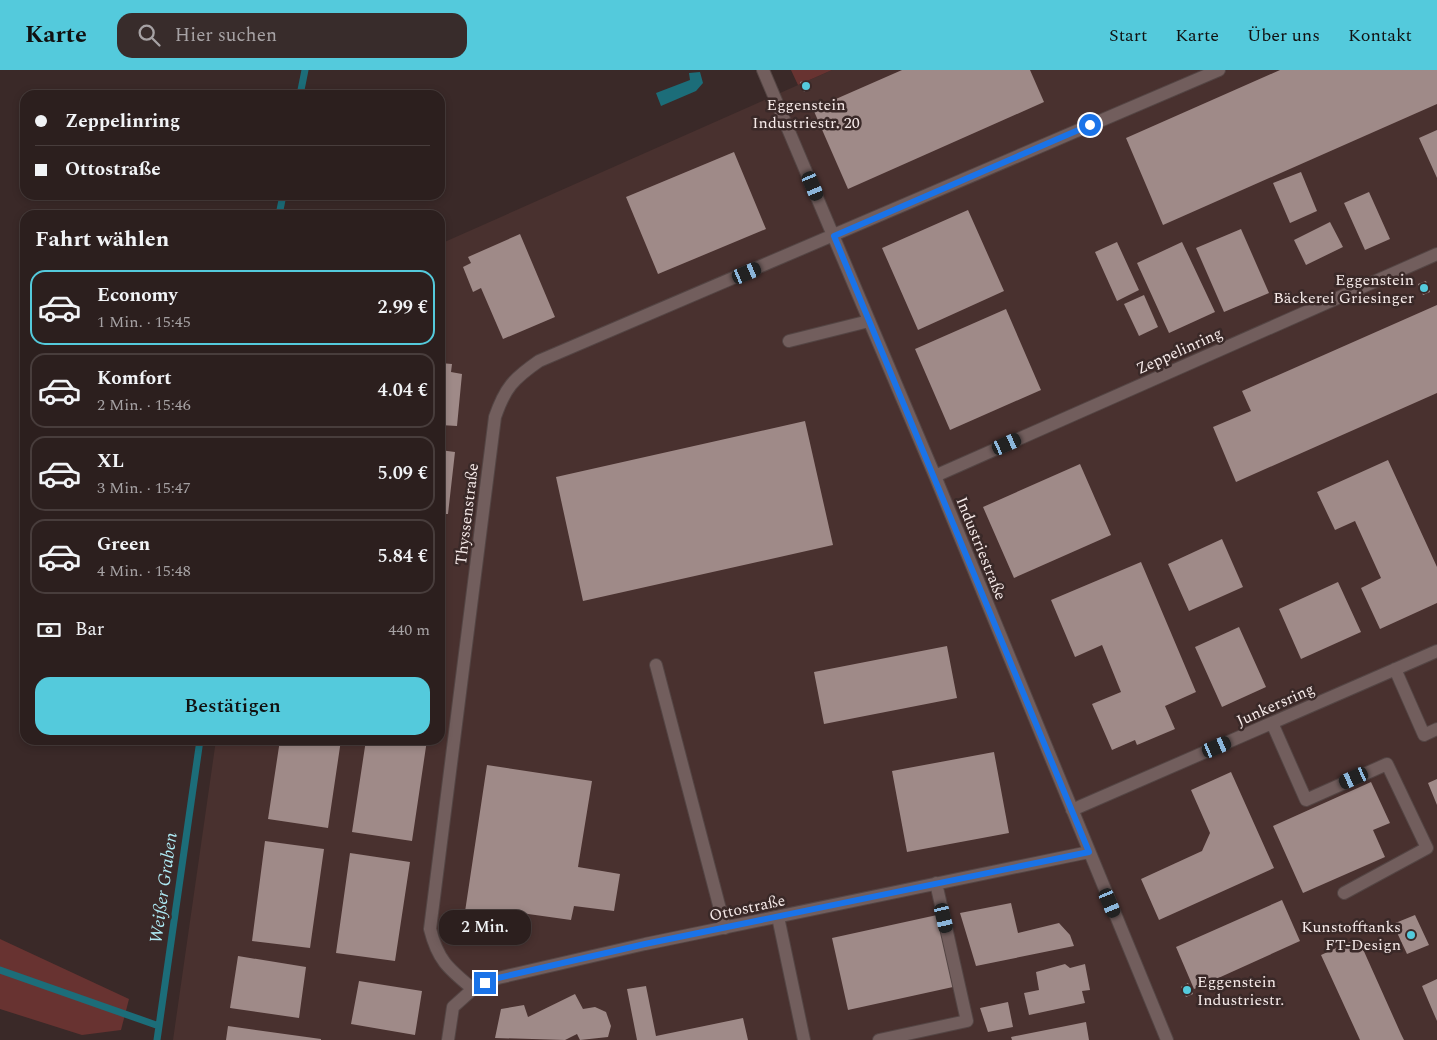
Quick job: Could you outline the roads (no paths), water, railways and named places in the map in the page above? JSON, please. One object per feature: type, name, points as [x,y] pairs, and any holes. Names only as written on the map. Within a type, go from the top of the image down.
[{"type":"street","name":"Industriestraße","points":[[764,70],[935,476],[1167,1040]]},
{"type":"street","points":[[834,236],[1219,70]]},
{"type":"street","name":"Thyssenstraße","points":[[473,989],[446,966],[435,950],[430,929],[495,417],[502,395],[518,376],[538,362],[834,236]]},
{"type":"street","name":"Zeppelinring","points":[[935,476],[1437,254]]},
{"type":"street","points":[[789,341],[869,321]]},
{"type":"street","name":"Junkersring","points":[[1072,810],[1437,651]]},
{"type":"street","points":[[656,665],[725,928]]},
{"type":"street","points":[[1395,669],[1424,735],[1437,729]]},
{"type":"street","points":[[1272,723],[1306,800],[1387,764],[1427,848],[1344,893]]},
{"type":"street","name":"Ottostraße","points":[[448,1040],[453,1007],[473,989],[498,978],[936,883],[1089,852]]},
{"type":"street","points":[[879,1040],[967,1021],[936,883]]},
{"type":"street","points":[[778,917],[804,1040]]},
{"type":"water","points":[[700,72],[703,83],[696,91],[661,106],[656,93],[690,80],[689,73]]},
{"type":"waterway","name":"Weißer Graben","points":[[301,90],[305,70]]},
{"type":"waterway","name":"Weißer Graben","points":[[280,210],[282,200]]},
{"type":"waterway","name":"Weißer Graben","points":[[157,1040],[199,745]]},
{"type":"waterway","points":[[0,970],[159,1026]]},
{"type":"place","name":"Eggenstein Industriestr. 20","points":[[806,86]]},
{"type":"place","name":"Eggenstein Bäckerei Griesinger","points":[[1424,288]]},
{"type":"place","name":"Kunstofftanks FT-Design","points":[[1411,935]]},
{"type":"place","name":"Eggenstein Industriestr.","points":[[1187,990]]}]
